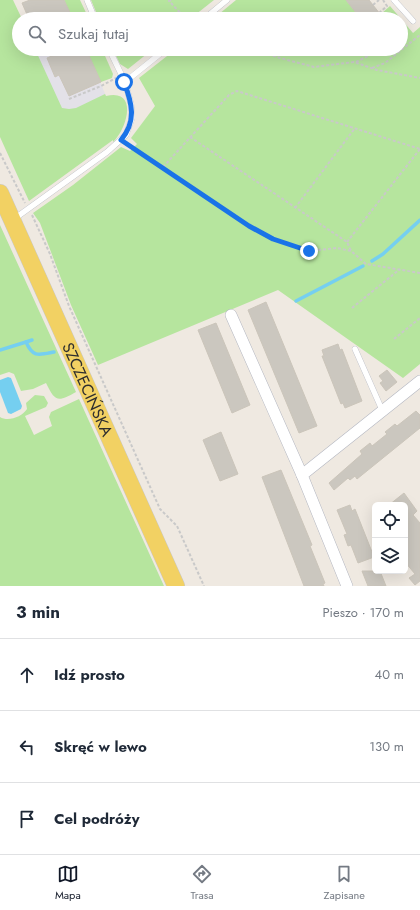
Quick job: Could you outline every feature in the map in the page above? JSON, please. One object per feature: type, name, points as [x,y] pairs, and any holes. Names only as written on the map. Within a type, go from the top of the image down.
[{"type":"main road","name":"SZCZECIŃSKA","points":[[0,193],[176,586]]},
{"type":"street","points":[[232,315],[302,475],[347,586]]},
{"type":"street","points":[[302,475],[420,381]]},
{"type":"lane","points":[[87,0],[93,12]]},
{"type":"lane","points":[[213,12],[228,0]]},
{"type":"lane","points":[[394,0],[405,12]]},
{"type":"lane","points":[[408,15],[413,21]]},
{"type":"lane","points":[[12,220],[121,140],[129,128],[132,118],[131,104],[124,82],[112,56]]},
{"type":"lane","points":[[124,82],[157,56]]},
{"type":"lane","points":[[355,349],[383,412]]},
{"type":"path","points":[[170,0],[180,12]]},
{"type":"path","points":[[373,5],[379,0]]},
{"type":"path","points":[[380,12],[387,6],[383,0]]},
{"type":"path","points":[[408,44],[420,34]]},
{"type":"path","points":[[274,56],[314,67],[354,62],[368,56]]},
{"type":"path","points":[[372,68],[385,63],[393,56]]},
{"type":"path","points":[[354,62],[372,68],[420,78]]},
{"type":"path","points":[[69,99],[101,86]]},
{"type":"path","points":[[163,167],[229,95],[237,91],[420,149],[347,242]]},
{"type":"path","points":[[295,208],[355,128]]},
{"type":"path","points":[[190,137],[347,242],[351,251],[366,264],[420,273]]},
{"type":"path","points":[[121,140],[249,226],[273,239],[309,251],[337,248],[351,251]]},
{"type":"path","points":[[0,153],[28,209],[40,228],[69,306],[160,510],[177,526],[204,586]]},
{"type":"path","points":[[352,308],[400,269]]},
{"type":"path","points":[[394,339],[420,318]]},
{"type":"shaded area","points":[[24,56],[89,56],[106,96],[56,119]]},
{"type":"green space","points":[[0,0],[13,0],[19,12],[12,12],[12,56],[38,56],[62,108],[76,108],[105,94],[106,96],[116,95],[123,98],[126,103],[127,111],[123,128],[113,142],[113,140],[29,201],[0,137]]},
{"type":"green space","points":[[64,0],[80,0],[86,12],[70,12]]},
{"type":"green space","points":[[91,0],[214,0],[199,12],[96,12]]},
{"type":"green space","points":[[236,0],[346,0],[355,12],[221,12]]},
{"type":"green space","points":[[390,6],[395,12],[383,12]]},
{"type":"green space","points":[[408,27],[413,33],[420,27],[420,364],[403,378],[278,290],[98,365],[71,305],[40,223],[33,213],[73,185],[121,147],[130,151],[137,144],[131,138],[155,106],[139,78],[167,56],[408,56]]},
{"type":"green space","points":[[89,56],[105,56],[113,74],[112,78],[101,82]]},
{"type":"green space","points":[[116,56],[144,56],[128,69],[120,64]]},
{"type":"green space","points":[[0,225],[76,392],[65,398],[61,399],[54,397],[46,383],[33,389],[21,391],[14,374],[9,372],[0,375]]},
{"type":"green space","points":[[35,395],[44,396],[48,403],[46,407],[25,416],[34,435],[52,426],[49,417],[51,412],[79,399],[164,586],[0,586],[0,417],[11,419],[22,414],[27,409],[26,403]]},
{"type":"water","points":[[8,377],[11,378],[22,406],[21,409],[11,414],[8,413],[0,392],[0,380]]},
{"type":"building","points":[[30,0],[64,0],[70,12],[26,12],[22,3]]},
{"type":"building","points":[[346,0],[369,0],[378,12],[355,12]]},
{"type":"building","points":[[52,56],[89,56],[101,82],[69,96],[59,75],[55,77],[47,58]]},
{"type":"building","points":[[266,302],[317,426],[299,433],[248,310]]},
{"type":"building","points":[[216,323],[250,405],[232,413],[198,330]]},
{"type":"building","points":[[338,344],[340,350],[342,349],[362,401],[345,408],[343,403],[341,404],[322,356],[324,356],[322,350]]},
{"type":"building","points":[[387,370],[397,382],[386,391],[380,383],[383,381],[379,376]]},
{"type":"building","points":[[416,411],[420,415],[420,428],[357,479],[355,476],[350,480],[348,478],[334,490],[329,483],[362,454],[360,451],[370,443],[372,446],[387,434],[385,432],[395,424],[397,426]]},
{"type":"building","points":[[221,432],[238,474],[220,481],[203,440]]},
{"type":"building","points":[[281,470],[312,545],[310,546],[325,583],[323,584],[324,586],[304,586],[262,477]]},
{"type":"building","points":[[404,493],[417,511],[413,515],[420,523],[420,581],[415,585],[409,578],[415,574],[408,566],[408,502],[393,502]]},
{"type":"building","points":[[350,505],[352,511],[355,509],[372,552],[372,558],[358,563],[351,545],[348,546],[344,535],[347,534],[337,510]]},
{"type":"building","points":[[362,571],[372,571],[372,574],[381,574],[386,586],[368,586]]},
{"type":"waterway","points":[[372,261],[383,254],[420,220]]},
{"type":"waterway","points":[[296,301],[363,266]]},
{"type":"waterway","points":[[26,342],[32,340]]},
{"type":"waterway","points":[[0,350],[26,342],[31,351],[34,353],[44,354],[54,352]]},
{"type":"route","points":[[124,82],[129,95],[132,118],[126,135],[121,140],[249,226],[273,239],[290,246],[309,251]]}]
